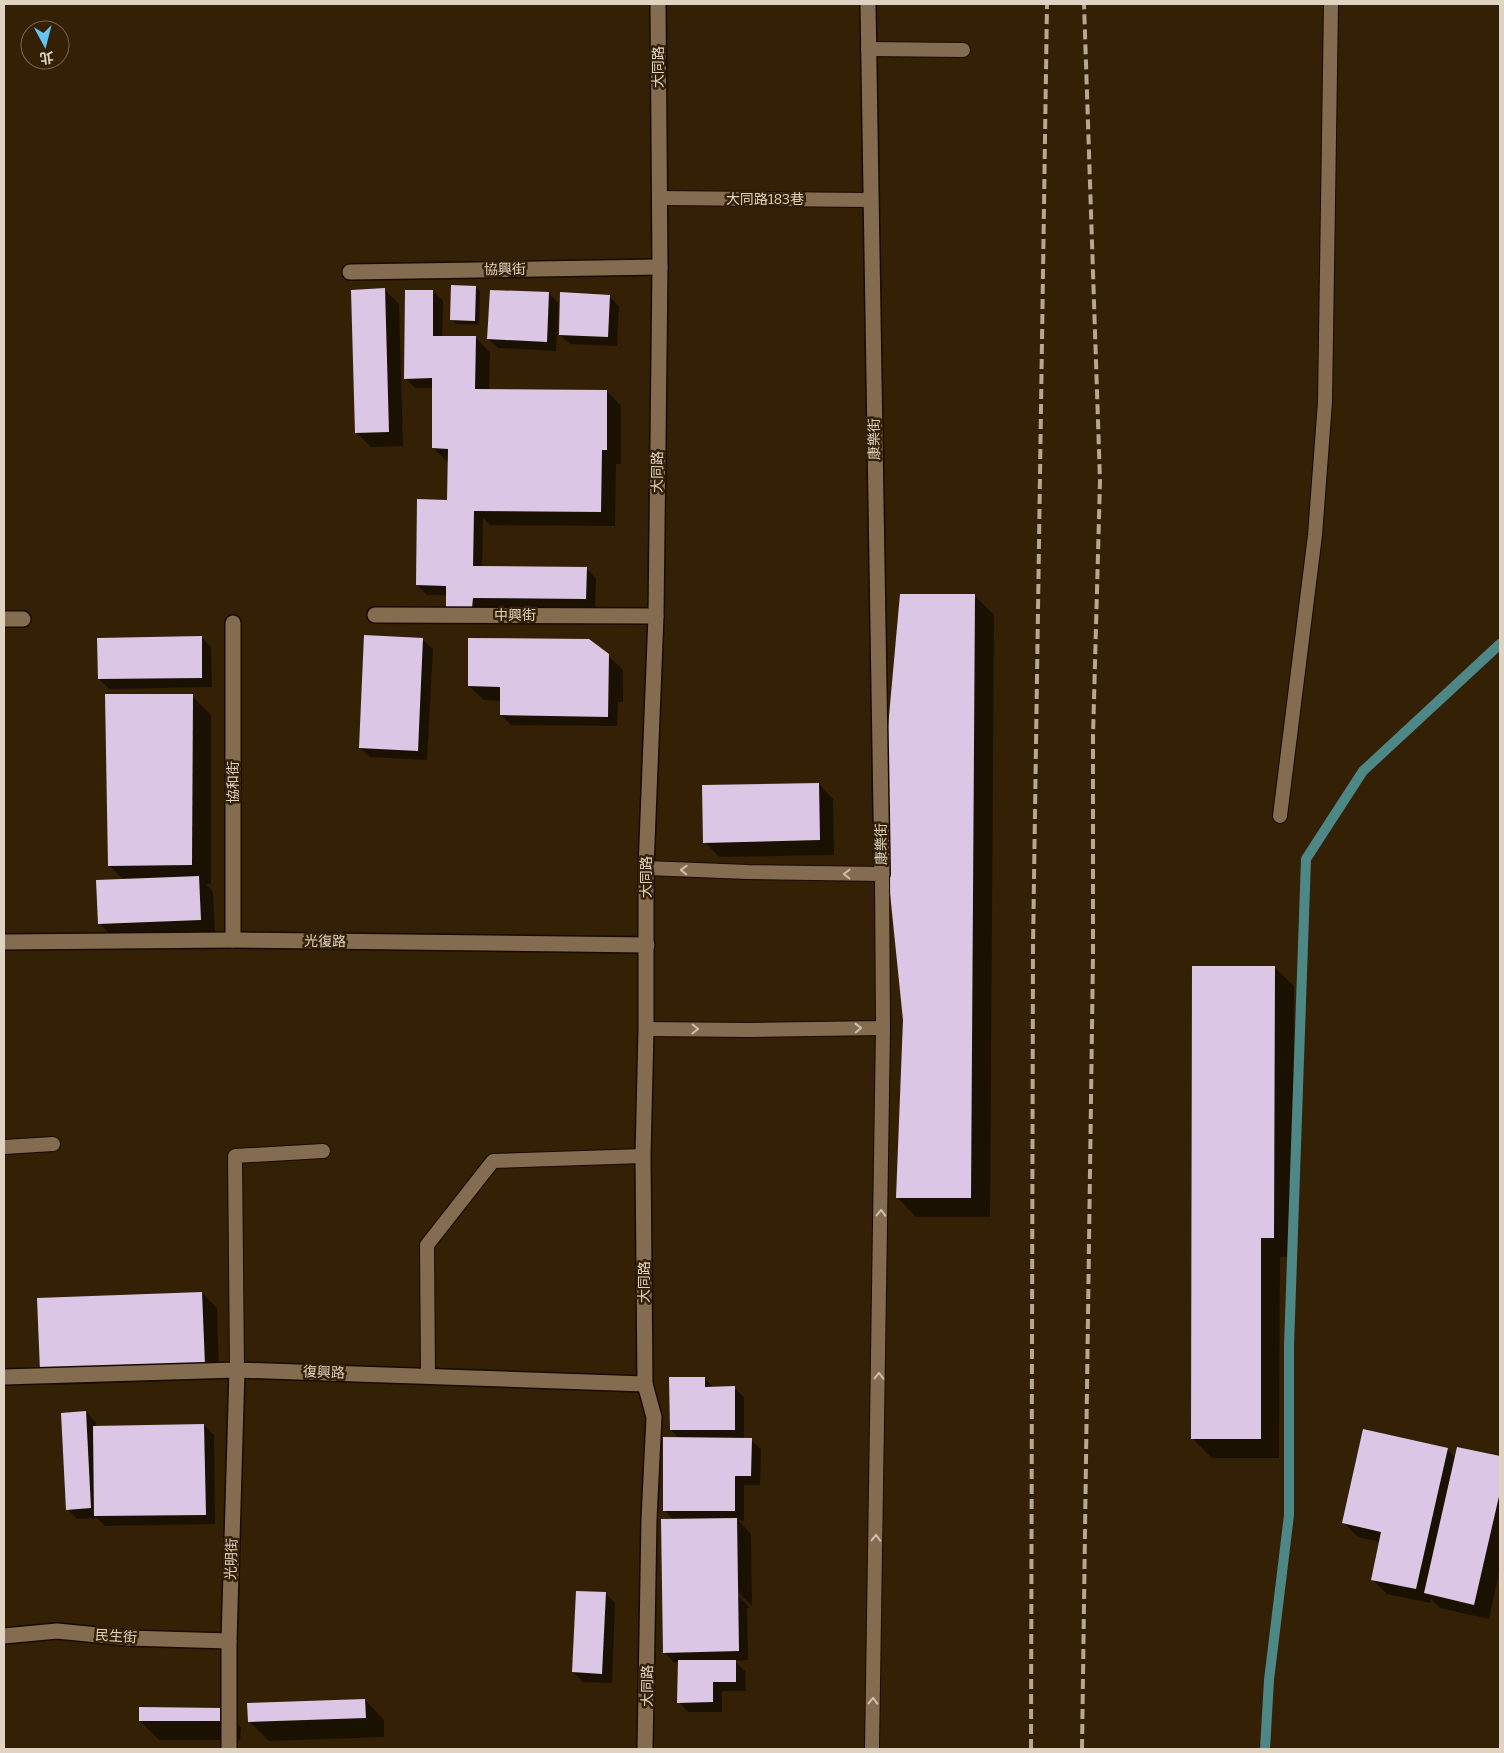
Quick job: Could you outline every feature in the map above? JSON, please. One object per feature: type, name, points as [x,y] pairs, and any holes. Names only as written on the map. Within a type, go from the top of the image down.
[{"type":"street","name":"大同路","points":[[645,1749],[649,1519],[654,1417],[644,1384],[643,1156],[647,945],[646,868],[656,616],[660,267],[658,4]]},
{"type":"street","name":"康樂街","points":[[868,4],[882,874]]},
{"type":"street","name":"協興街","points":[[350,272],[660,267]]},
{"type":"street","name":"中興街","points":[[375,615],[656,616]]},
{"type":"street","points":[[4,619],[23,619]]},
{"type":"street","name":"協和街","points":[[233,623],[233,940]]},
{"type":"street","name":"光復路","points":[[4,942],[233,940],[647,945]]},
{"type":"street","name":"復興路","points":[[4,1376],[237,1370],[644,1384]]},
{"type":"street","name":"光明街","points":[[229,1749],[228,1641],[237,1370]]},
{"type":"street","name":"民生街","points":[[4,1636],[57,1631],[128,1638],[228,1641]]},
{"type":"lane","points":[[1280,816],[1315,535],[1325,402],[1331,4]]},
{"type":"lane","points":[[868,49],[963,50]]},
{"type":"lane","name":"大同路183巷","points":[[659,198],[870,200]]},
{"type":"lane","points":[[646,868],[882,874],[883,1028],[872,1749]]},
{"type":"lane","points":[[646,1029],[883,1028]]},
{"type":"lane","points":[[4,1147],[53,1144]]},
{"type":"lane","points":[[237,1370],[236,1156],[323,1151]]},
{"type":"lane","points":[[428,1376],[427,1245],[493,1162],[643,1156]]},
{"type":"building","points":[[451,285],[476,286],[475,321],[450,320]]},
{"type":"building","points":[[385,288],[389,432],[355,433],[351,290]]},
{"type":"building","points":[[405,290],[433,290],[433,336],[476,336],[475,389],[607,390],[607,450],[602,450],[601,512],[474,511],[473,566],[587,567],[586,599],[473,598],[472,608],[446,608],[446,586],[416,585],[417,499],[447,500],[448,449],[432,448],[432,378],[404,379]]},
{"type":"building","points":[[490,290],[549,292],[547,342],[487,339]]},
{"type":"building","points":[[560,292],[610,295],[608,337],[559,335]]},
{"type":"building","points":[[900,594],[975,594],[971,1198],[896,1198],[903,1020],[881,805]]},
{"type":"building","points":[[364,635],[423,638],[418,751],[359,748]]},
{"type":"building","points":[[202,636],[202,678],[98,679],[97,638]]},
{"type":"building","points":[[468,638],[589,639],[609,654],[608,717],[500,715],[500,687],[468,686]]},
{"type":"building","points":[[105,694],[193,694],[192,865],[108,866]]},
{"type":"building","points":[[819,783],[820,840],[703,843],[702,785]]},
{"type":"building","points":[[199,876],[201,920],[98,924],[96,880]]},
{"type":"building","points":[[1192,966],[1275,966],[1274,1238],[1261,1238],[1261,1439],[1191,1439]]},
{"type":"building","points":[[202,1292],[205,1365],[40,1371],[37,1298]]},
{"type":"building","points":[[669,1377],[705,1377],[705,1387],[735,1386],[735,1430],[670,1430]]},
{"type":"building","points":[[86,1411],[91,1508],[66,1510],[61,1413]]},
{"type":"building","points":[[204,1424],[206,1515],[94,1516],[93,1426]]},
{"type":"building","points":[[1363,1429],[1448,1448],[1416,1589],[1371,1580],[1381,1532],[1342,1523]]},
{"type":"building","points":[[663,1437],[752,1438],[751,1476],[735,1476],[735,1511],[663,1511]]},
{"type":"building","points":[[1457,1447],[1500,1456],[1500,1492],[1474,1605],[1424,1593]]},
{"type":"building","points":[[737,1518],[739,1651],[663,1653],[661,1519]]},
{"type":"building","points":[[576,1591],[606,1592],[602,1674],[572,1672]]},
{"type":"building","points":[[678,1660],[736,1660],[736,1682],[713,1682],[713,1702],[677,1703]]},
{"type":"building","points":[[365,1699],[366,1718],[248,1722],[247,1703]]},
{"type":"building","points":[[139,1707],[222,1708],[221,1721],[139,1721]]},
{"type":"waterway","points":[[1265,1749],[1269,1680],[1289,1515],[1289,1346],[1306,859],[1363,771],[1500,644]]},
{"type":"railway","points":[[1031,1749],[1033,947],[1047,4]]},
{"type":"railway","points":[[1082,1749],[1093,955],[1093,736],[1100,481],[1084,4]]}]
